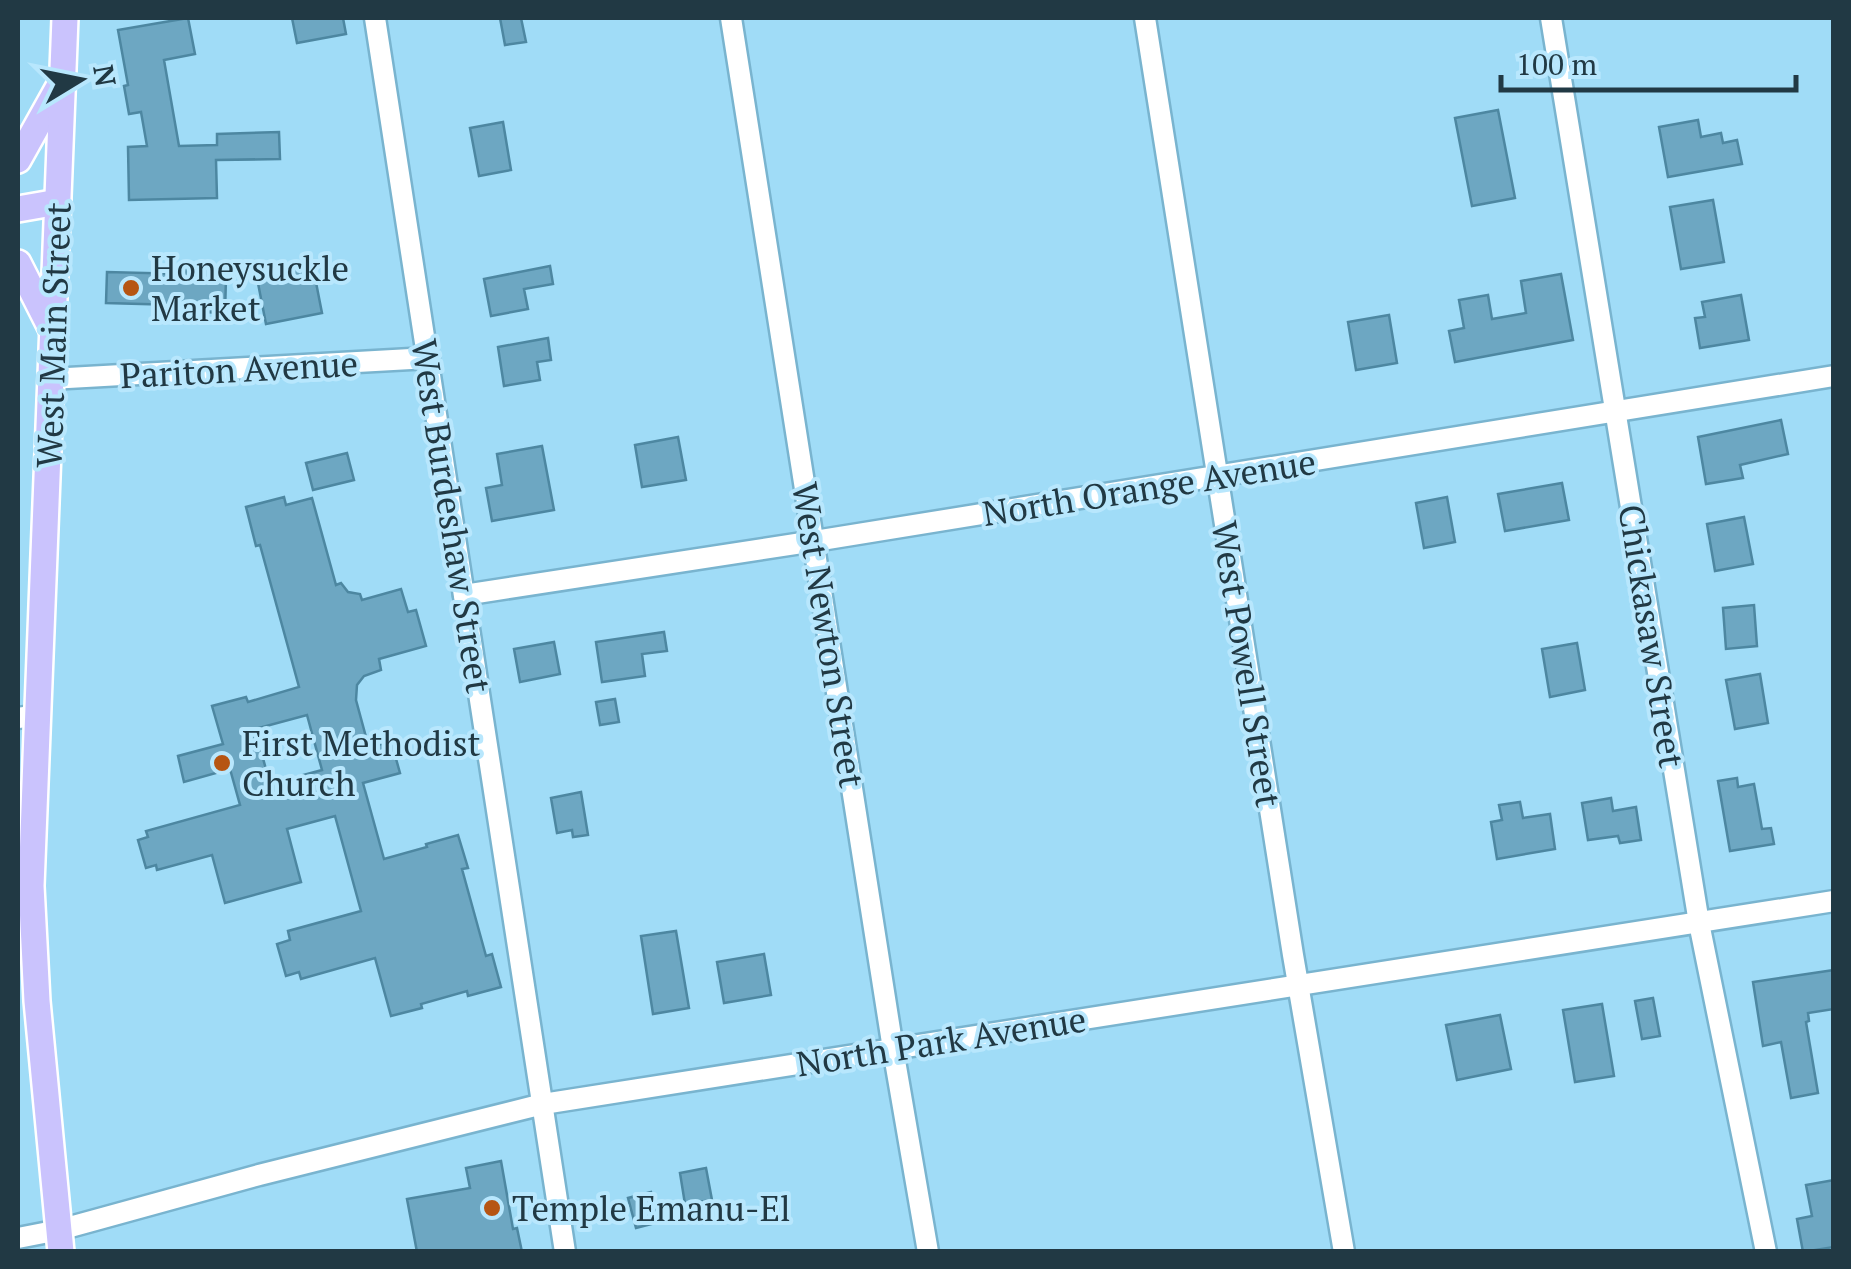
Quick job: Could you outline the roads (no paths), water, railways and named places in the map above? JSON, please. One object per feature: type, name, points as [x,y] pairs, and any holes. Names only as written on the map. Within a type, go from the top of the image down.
[{"type":"main road","name":"West Main Street","points":[[60,1241],[33,948],[28,716],[50,379],[65,18]]},
{"type":"main road","points":[[18,160],[64,79]]},
{"type":"main road","points":[[18,209],[58,202]]},
{"type":"main road","points":[[18,264],[52,332]]},
{"type":"street","name":"West Burdeshaw Street","points":[[376,18],[566,1252]]},
{"type":"street","name":"West Newton Street","points":[[731,18],[928,1252]]},
{"type":"street","name":"West Powell Street","points":[[1145,18],[1297,984],[1344,1252]]},
{"type":"street","name":"Chickasaw Street","points":[[1551,18],[1698,923],[1766,1252]]},
{"type":"street","name":"Pariton Avenue","points":[[50,379],[428,358]]},
{"type":"street","name":"North Orange Avenue","points":[[464,595],[815,542],[1834,376]]},
{"type":"street","name":"North Park Avenue","points":[[18,1238],[60,1241],[260,1175],[543,1104],[1834,902]]},
{"type":"place","name":"Honeysuckle Market","points":[[131,288]]},
{"type":"place","name":"First Methodist Church","points":[[222,763]]},
{"type":"place","name":"Temple Emanu-El","points":[[492,1208]]}]
